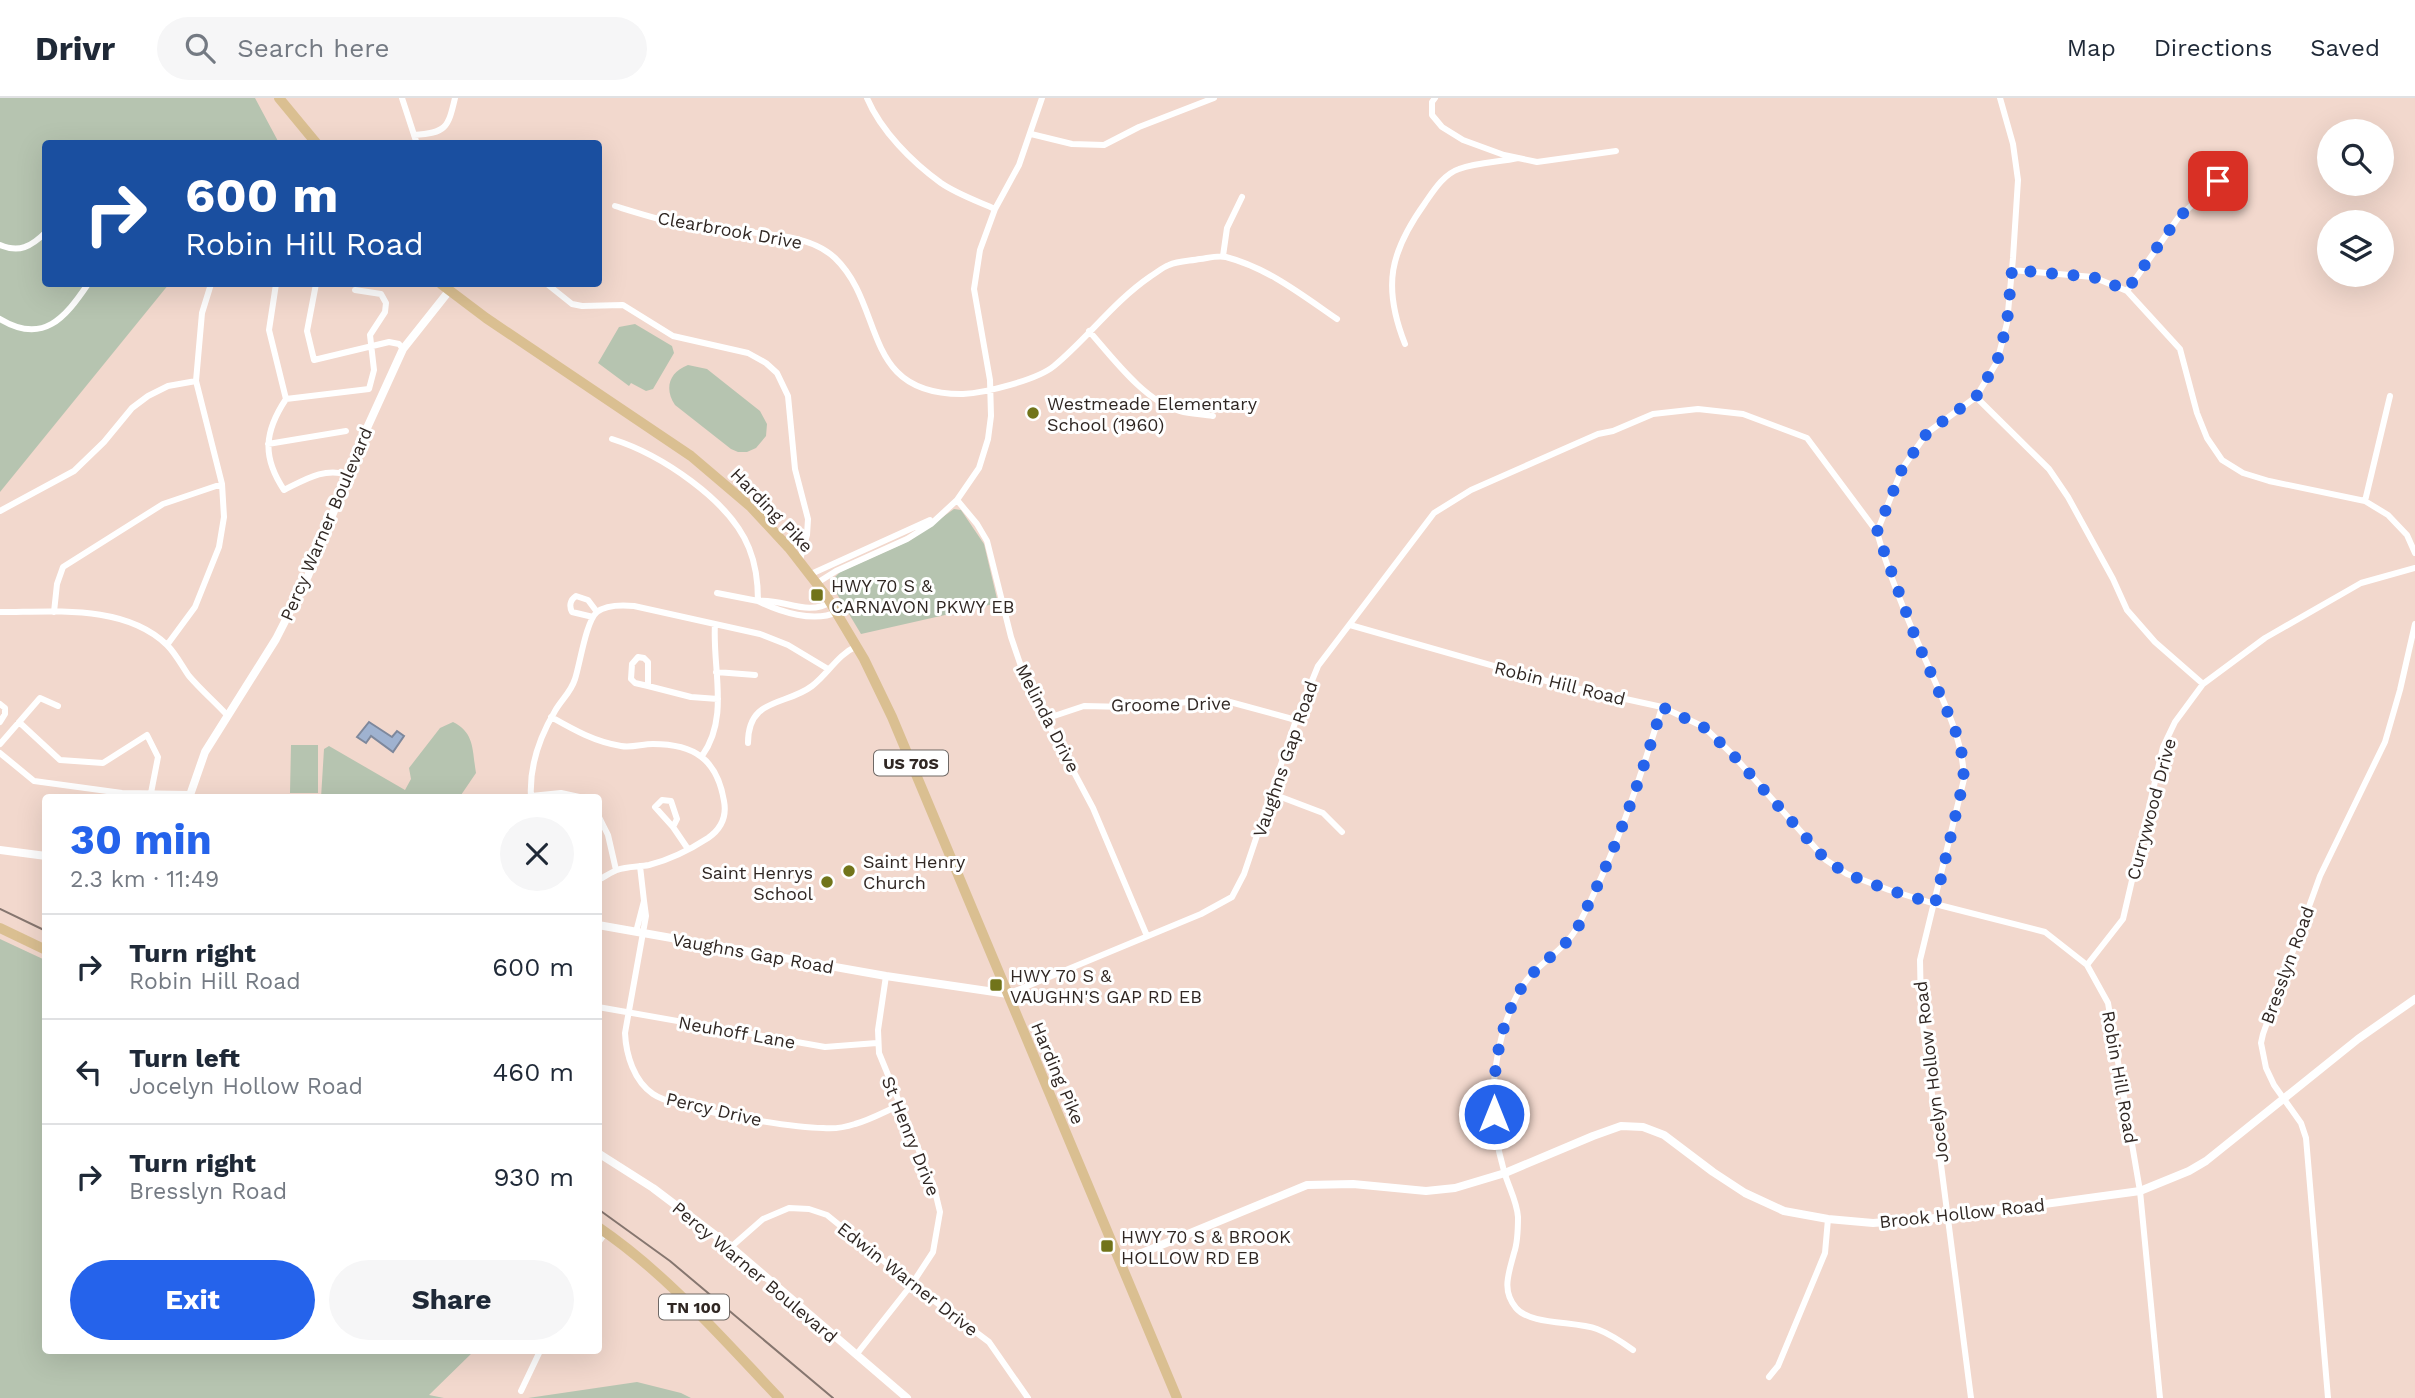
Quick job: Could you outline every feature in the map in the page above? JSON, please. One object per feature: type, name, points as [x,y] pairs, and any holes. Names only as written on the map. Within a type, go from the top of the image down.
[{"type":"main road","points":[[279,98],[314,140]]},
{"type":"main road","name":"Harding Pike","points":[[445,287],[702,465],[751,507],[800,560],[831,602],[857,646],[894,723],[1177,1398]]},
{"type":"main road","points":[[0,928],[42,948]]},
{"type":"main road","name":"TN 100","points":[[602,1230],[653,1270],[694,1308],[779,1398]]},
{"type":"street","points":[[402,98],[416,140]]},
{"type":"street","points":[[414,135],[435,133],[446,126],[455,98]]},
{"type":"street","points":[[867,98],[887,131],[920,165],[943,184],[995,209]]},
{"type":"street","points":[[814,578],[836,571],[906,538],[936,520],[957,500],[975,476],[986,447],[991,421],[991,389],[974,289],[980,250],[995,209],[1019,164],[1042,98]]},
{"type":"street","points":[[1031,134],[1072,144],[1104,145],[1139,127],[1214,98]]},
{"type":"street","points":[[1435,98],[1432,102],[1432,116],[1442,127],[1463,140],[1518,158],[1537,162],[1616,151]]},
{"type":"street","points":[[1877,532],[1902,469],[1927,433],[1976,397],[1997,362],[2007,323],[2017,173],[2011,135],[2000,98]]},
{"type":"street","points":[[1405,344],[1397,320],[1391,273],[1396,252],[1407,230],[1437,186],[1448,176],[1459,169],[1518,158]]},
{"type":"street","points":[[2127,290],[2178,218],[2241,160]]},
{"type":"street","points":[[1223,256],[1227,228],[1242,197]]},
{"type":"street","name":"Clearbrook Drive","points":[[615,206],[693,227],[769,234],[806,242],[832,256],[857,288],[877,343],[886,358],[919,388],[964,394],[1029,378],[1053,367],[1129,291],[1168,265],[1223,256],[1263,270],[1337,318]]},
{"type":"street","points":[[0,245],[11,250],[24,249],[42,235]]},
{"type":"street","points":[[2012,270],[2093,277],[2127,290],[2179,349],[2197,413],[2207,438],[2222,460],[2243,473],[2269,481],[2365,501],[2388,515],[2407,535],[2415,553]]},
{"type":"street","points":[[0,319],[12,326],[27,329],[49,327],[73,306],[86,287]]},
{"type":"street","points":[[167,645],[195,607],[219,547],[224,516],[222,484],[196,381],[202,313],[210,287]]},
{"type":"street","points":[[276,287],[269,330],[286,399],[274,419],[268,444],[270,465],[284,490],[320,472],[337,471],[349,475]]},
{"type":"street","points":[[315,287],[307,331],[314,360],[389,342],[399,344],[402,349]]},
{"type":"street","name":"Percy Warner Boulevard","points":[[190,794],[205,752],[276,639],[307,576],[402,349],[445,287]]},
{"type":"street","points":[[551,287],[572,303],[587,306],[623,305],[673,336],[743,352],[762,361],[777,373],[788,396],[795,469],[807,514],[807,535],[800,560]]},
{"type":"street","points":[[286,399],[369,389],[374,370],[370,335],[385,312],[385,298],[381,294],[355,290]]},
{"type":"street","points":[[1089,331],[1136,383],[1165,405],[1179,411],[1213,416]]},
{"type":"street","points":[[0,511],[74,471],[104,442],[132,408],[148,396],[168,386],[196,381]]},
{"type":"street","points":[[2365,501],[2390,396]]},
{"type":"street","points":[[1976,397],[2049,469],[2068,497],[2127,610],[2155,642],[2203,684]]},
{"type":"street","name":"Vaughns Gap Road","points":[[602,926],[886,976],[1008,994],[1201,914],[1231,897],[1244,874],[1296,720],[1318,666],[1433,513],[1452,500],[1598,434],[1613,431],[1653,414],[1698,408],[1742,414],[1807,438],[1877,532]]},
{"type":"street","points":[[268,444],[346,430]]},
{"type":"street","points":[[612,439],[640,449],[667,464],[698,486],[728,517],[749,548],[758,601]]},
{"type":"street","points":[[54,612],[57,584],[64,567],[163,504],[222,484]]},
{"type":"street","name":"Melinda Drive","points":[[957,500],[987,541],[1015,651],[1027,684],[1100,824],[1147,936]]},
{"type":"street","points":[[814,578],[947,510]]},
{"type":"street","name":"Jocelyn Hollow Road","points":[[1877,532],[1914,634],[1954,727],[1963,762],[1964,779],[1920,960],[1921,1009],[1971,1398]]},
{"type":"street","name":"Currywood Drive","points":[[2087,965],[2123,919],[2164,747],[2175,722],[2203,684],[2265,638],[2361,583],[2415,568]]},
{"type":"street","points":[[717,593],[758,601],[810,617],[826,617],[837,612]]},
{"type":"street","points":[[758,601],[768,600],[811,609],[821,608],[831,602]]},
{"type":"street","points":[[531,794],[533,763],[551,718],[574,682],[595,615],[613,607],[634,606],[770,638],[828,669]]},
{"type":"street","points":[[0,612],[102,615],[134,623],[167,645],[190,677],[227,715]]},
{"type":"street","points":[[702,756],[715,728],[718,699],[715,624]]},
{"type":"street","name":"Bresslyn Road","points":[[2329,1398],[2306,1138],[2301,1123],[2266,1068],[2261,1043],[2320,876],[2385,742],[2400,692],[2415,624]]},
{"type":"street","name":"Robin Hill Road","points":[[1350,625],[1557,684],[1662,707],[1705,728],[1733,755],[1826,860],[1847,874],[1935,904],[2045,933],[2087,965],[2108,1003],[2140,1191],[2160,1398]]},
{"type":"street","points":[[748,743],[753,721],[764,707],[804,691],[841,655],[857,646]]},
{"type":"street","points":[[648,685],[648,662],[638,657],[632,664],[631,679],[635,683],[696,698],[718,699]]},
{"type":"street","points":[[716,672],[755,674]]},
{"type":"street","points":[[0,744],[40,698],[58,706]]},
{"type":"street","name":"Groome Drive","points":[[1045,719],[1084,706],[1127,707],[1201,701],[1230,702],[1296,720]]},
{"type":"street","points":[[0,704],[5,708],[0,722]]},
{"type":"street","points":[[1633,1350],[1594,1328],[1529,1317],[1518,1310],[1508,1297],[1506,1282],[1517,1243],[1517,1208],[1496,1137],[1494,1084],[1498,1049],[1525,981],[1569,940],[1579,925],[1612,855],[1639,783],[1662,707]]},
{"type":"street","points":[[551,718],[579,733],[614,745],[661,745],[687,749],[710,763],[719,780],[725,815],[720,827],[713,834],[688,849],[652,864],[617,870],[602,878]]},
{"type":"street","points":[[19,722],[60,760],[103,763],[147,735],[158,757],[151,793]]},
{"type":"street","points":[[0,753],[34,781],[122,793],[164,794]]},
{"type":"street","points":[[1273,794],[1323,813],[1342,832]]},
{"type":"street","points":[[602,823],[617,870]]},
{"type":"street","points":[[673,827],[688,849]]},
{"type":"street","points":[[0,850],[42,855]]},
{"type":"street","name":"Percy Drive","points":[[640,866],[644,901],[627,1013],[626,1052],[636,1075],[653,1094],[674,1103],[780,1124],[825,1129],[855,1124],[900,1105]]},
{"type":"street","name":"St Henry Drive","points":[[856,1355],[912,1284],[933,1252],[940,1212],[934,1187],[883,1068],[877,1043],[886,976]]},
{"type":"street","name":"Brook Hollow Road","points":[[1120,1262],[1307,1185],[1353,1184],[1426,1191],[1455,1188],[1505,1173],[1621,1126],[1643,1127],[1664,1135],[1745,1193],[1784,1211],[1828,1219],[1885,1223],[2140,1191],[2206,1161],[2358,1039],[2415,999]]},
{"type":"street","name":"Neuhoff Lane","points":[[602,1008],[825,1047],[877,1043]]},
{"type":"street","name":"Percy Warner Boulevard","points":[[602,1156],[653,1188],[732,1247],[907,1398]]},
{"type":"street","name":"Edwin Warner Drive","points":[[732,1247],[763,1219],[789,1209],[809,1209],[827,1215],[989,1342],[1028,1398]]},
{"type":"street","points":[[1769,1377],[1778,1366],[1825,1253],[1828,1219]]},
{"type":"street","points":[[521,1391],[539,1354]]},
{"type":"green space","points":[[0,98],[255,98],[277,140],[42,140],[42,287],[167,287],[0,492]]},
{"type":"green space","points":[[635,324],[672,346],[674,353],[653,389],[646,391],[631,383],[629,386],[598,363],[619,327]]},
{"type":"green space","points":[[688,365],[707,369],[760,411],[767,424],[766,436],[756,448],[747,452],[731,449],[675,405],[670,393],[670,382],[676,372]]},
{"type":"green space","points":[[954,509],[961,510],[984,544],[998,603],[861,634],[834,589],[835,577],[840,572],[909,541]]},
{"type":"green space","points":[[453,722],[469,737],[476,773],[462,794],[321,794],[324,749],[329,746],[405,790],[411,779],[409,768],[440,728]]},
{"type":"green space","points":[[291,745],[318,745],[318,793],[290,793]]},
{"type":"green space","points":[[0,939],[42,959],[42,1354],[471,1354],[429,1395],[444,1398],[0,1398]]},
{"type":"green space","points":[[637,1382],[691,1398],[528,1398]]},
{"type":"water","points":[[369,722],[392,737],[397,731],[404,736],[393,752],[371,736],[366,743],[357,737]]},
{"type":"railway","points":[[0,909],[42,929]]},
{"type":"railway","points":[[602,1212],[670,1261],[833,1398]]},
{"type":"place","name":"Westmeade Elementary School (1960)","points":[[1033,413]]},
{"type":"place","name":"HWY 70 S & CARNAVON PKWY EB","points":[[817,595]]},
{"type":"place","name":"Saint Henry Church","points":[[849,871]]},
{"type":"place","name":"Saint Henrys School","points":[[827,882]]},
{"type":"place","name":"HWY 70 S & VAUGHN'S GAP RD EB","points":[[996,985]]},
{"type":"place","name":"HWY 70 S & BROOK HOLLOW RD EB","points":[[1107,1246]]},
{"type":"route","points":[[1494,1114],[1498,1049],[1518,994],[1525,981],[1569,940],[1579,925],[1612,855],[1639,783],[1662,707],[1704,727],[1733,755],[1826,860],[1847,874],[1935,904],[1964,779],[1963,762],[1954,727],[1914,634],[1877,532],[1892,492],[1902,469],[1927,433],[1976,397],[1997,362],[2007,323],[2012,270],[2093,277],[2127,290],[2178,218],[2218,181]]}]
